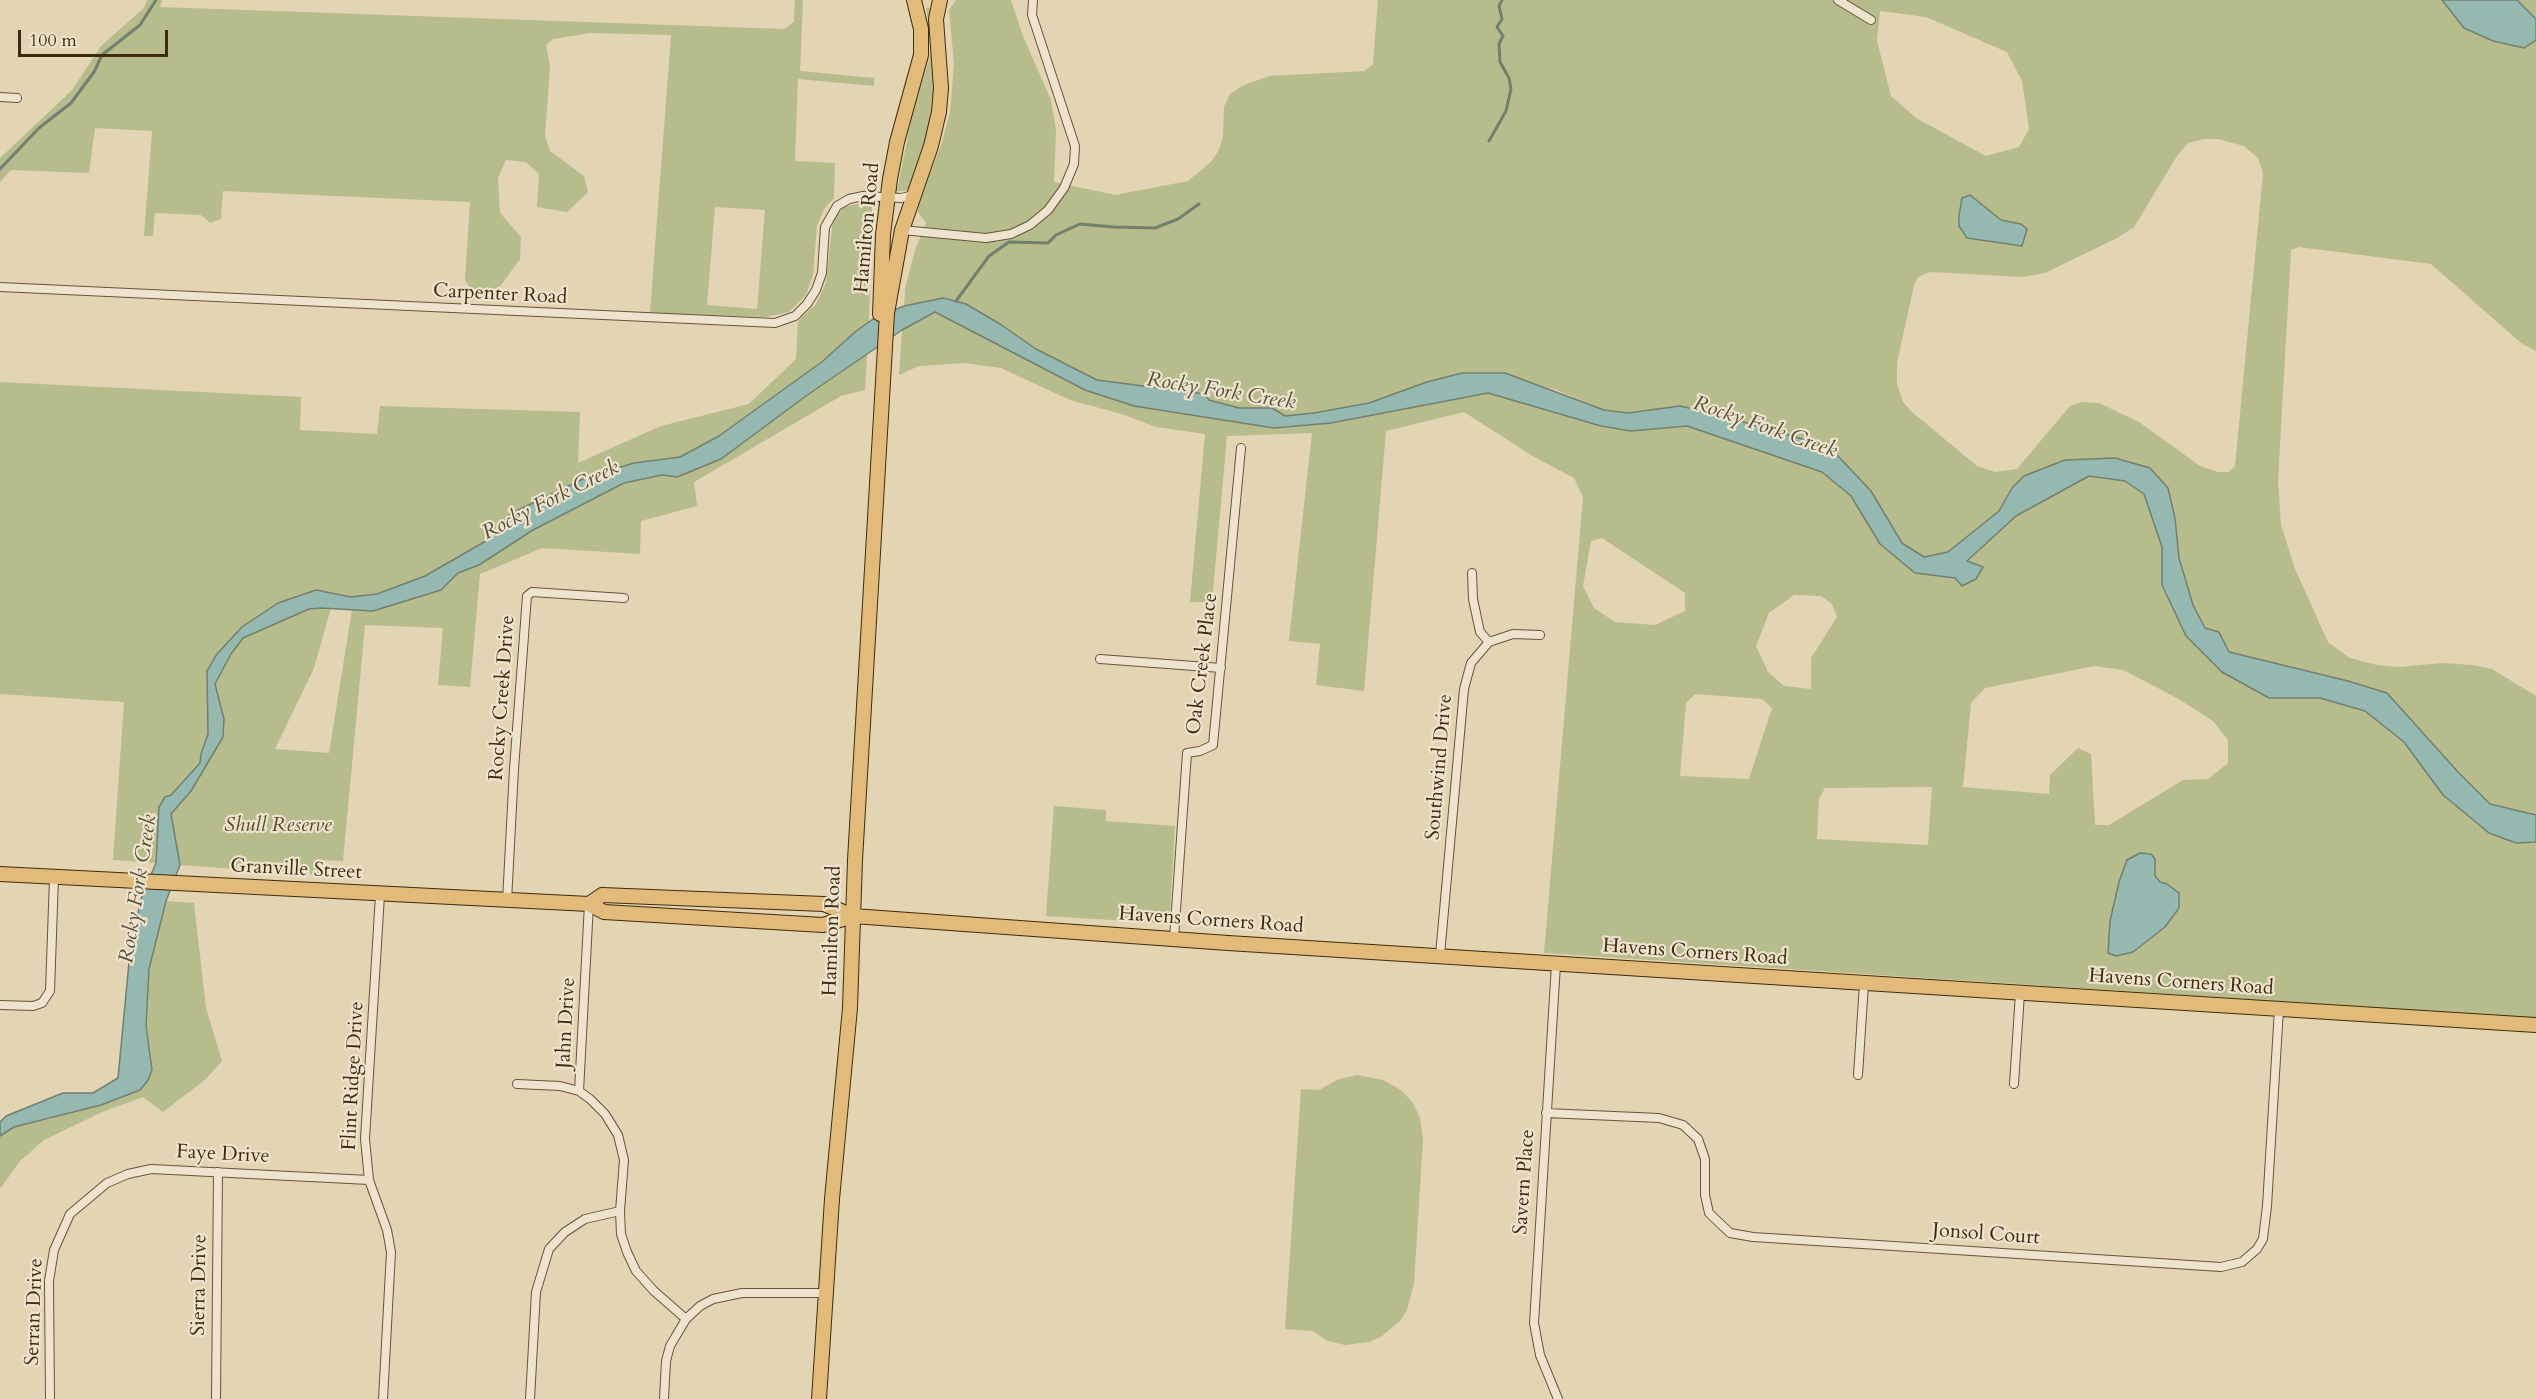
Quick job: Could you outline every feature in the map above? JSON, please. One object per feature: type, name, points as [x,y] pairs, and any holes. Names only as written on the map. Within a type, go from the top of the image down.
[{"type":"main road","name":"Hamilton Road","points":[[819,1399],[832,1199],[850,1008],[880,389],[888,313],[888,197],[897,142],[921,55],[921,29],[914,0]]},
{"type":"main road","name":"Hamilton Road","points":[[887,280],[931,146],[939,112],[941,88],[936,19],[940,0]]},
{"type":"main road","name":"Hamilton Road","points":[[916,190],[931,162],[944,116],[947,63],[943,26],[948,0]]},
{"type":"main road","name":"Granville Street","points":[[0,874],[590,904],[604,912],[823,925],[853,916]]},
{"type":"main road","name":"Granville Street","points":[[590,904],[602,895],[824,904],[853,916]]},
{"type":"main road","name":"Havens Corners Road","points":[[853,916],[1864,984],[2536,1025]]},
{"type":"street","points":[[902,230],[986,238],[1011,234],[1030,225],[1048,210],[1064,188],[1074,164],[1075,146],[1062,100],[1032,15],[1034,0]]},
{"type":"street","points":[[1838,0],[1871,20]]},
{"type":"street","points":[[0,97],[17,98]]},
{"type":"street","name":"Carpenter Road","points":[[0,287],[775,324],[795,316],[816,290],[822,273],[825,227],[837,206],[849,199],[863,196],[901,198],[916,190]]},
{"type":"street","name":"Oak Creek Place","points":[[1174,938],[1187,753],[1200,751],[1212,745],[1241,448]]},
{"type":"street","points":[[1472,573],[1473,599],[1480,632],[1489,642],[1514,634],[1540,635]]},
{"type":"street","name":"Rocky Creek Drive","points":[[507,901],[527,596],[532,592],[624,598]]},
{"type":"street","name":"Southwind Drive","points":[[1440,955],[1464,689],[1471,663],[1489,642]]},
{"type":"street","points":[[1100,659],[1221,668]]},
{"type":"street","points":[[0,1005],[33,1006],[42,1003],[51,991],[54,878]]},
{"type":"street","name":"Flint Ridge Drive","points":[[380,894],[365,1139],[369,1179],[387,1230],[391,1252],[383,1399]]},
{"type":"street","name":"Jahn Drive","points":[[590,904],[579,1092],[605,1114],[618,1135],[624,1160],[620,1211],[621,1234],[636,1270],[654,1291],[686,1319]]},
{"type":"street","name":"Savern Place","points":[[1556,964],[1534,1323],[1540,1355],[1558,1399]]},
{"type":"street","points":[[1858,1075],[1864,984]]},
{"type":"street","points":[[2014,1084],[2020,993]]},
{"type":"street","name":"Jonsol Court","points":[[1546,1113],[1659,1118],[1683,1125],[1698,1139],[1706,1159],[1705,1195],[1709,1213],[1730,1233],[1753,1237],[2220,1267],[2242,1262],[2257,1249],[2263,1239],[2279,1010]]},
{"type":"street","points":[[517,1084],[560,1086],[579,1092]]},
{"type":"street","name":"Faye Drive","points":[[84,1200],[107,1183],[128,1174],[151,1169],[369,1179]]},
{"type":"street","name":"Sierra Drive","points":[[216,1399],[218,1172]]},
{"type":"street","name":"Serran Drive","points":[[50,1399],[49,1281],[54,1250],[70,1214],[84,1200]]},
{"type":"street","points":[[530,1399],[536,1292],[549,1249],[564,1232],[585,1219],[620,1211]]},
{"type":"street","points":[[664,1399],[668,1351],[686,1319],[700,1306],[726,1295],[742,1293],[827,1293]]},
{"type":"green space","points":[[147,0],[162,0],[160,7],[784,29],[794,22],[795,0],[803,0],[800,71],[874,78],[874,86],[798,79],[795,161],[835,163],[834,198],[824,209],[817,226],[813,275],[806,295],[789,312],[766,317],[650,313],[671,35],[590,33],[553,39],[546,45],[550,66],[545,136],[550,151],[584,176],[588,192],[567,212],[537,207],[539,174],[526,162],[506,160],[498,178],[500,213],[521,237],[520,259],[499,288],[472,291],[465,280],[470,202],[223,191],[221,219],[210,223],[201,215],[155,213],[153,236],[144,236],[152,131],[95,128],[89,173],[11,170],[0,182],[0,158],[72,90],[101,46],[144,8]],"holes":[[[715,207],[765,210],[757,309],[707,305]]]},
{"type":"green space","points":[[956,0],[1011,0],[1023,36],[1051,100],[1056,130],[1054,182],[1115,195],[1188,181],[1211,162],[1219,150],[1223,136],[1224,107],[1230,94],[1242,86],[1269,76],[1365,71],[1373,64],[1378,0],[2536,0],[2536,351],[2521,343],[2431,264],[2299,247],[2291,250],[2278,481],[2281,525],[2295,569],[2328,642],[2350,658],[2377,665],[2399,667],[2442,663],[2492,669],[2536,696],[2536,815],[2490,804],[2387,693],[2348,681],[2229,652],[2219,632],[2205,628],[2193,605],[2179,558],[2175,518],[2168,488],[2150,468],[2115,458],[2065,460],[2024,476],[2012,488],[1999,511],[1948,552],[1924,557],[1902,543],[1871,491],[1680,406],[1628,413],[1604,410],[1554,389],[1462,373],[1427,382],[1369,403],[1285,416],[1272,408],[1239,408],[1209,400],[1204,394],[1097,380],[1036,349],[966,304],[943,298],[904,306],[905,289],[915,250],[926,223],[918,212],[917,203],[941,146],[950,112],[954,64],[949,10]],"holes":[[[1880,11],[1926,17],[2007,52],[2022,81],[2029,129],[2019,147],[1986,156],[1916,118],[1891,96],[1877,41]],[[2204,139],[2218,139],[2244,146],[2258,158],[2263,173],[2235,466],[2229,472],[2218,472],[2200,466],[2139,422],[2099,403],[2083,402],[2070,406],[2017,469],[1995,472],[1977,466],[1912,412],[1903,402],[1897,384],[1897,363],[1914,285],[1918,277],[1930,272],[2023,277],[2045,273],[2117,238],[2134,227],[2177,156],[2188,143]],[[1970,195],[2001,220],[2021,224],[1959,226]]]},
{"type":"green space","points":[[937,7],[939,97],[913,184],[905,191],[897,191],[911,121],[930,56],[931,38],[926,8]]},
{"type":"green space","points":[[866,202],[872,206],[869,322],[823,361],[719,436],[680,457],[634,463],[510,514],[491,538],[425,576],[377,594],[351,597],[316,590],[278,603],[207,671],[208,734],[200,763],[171,795],[165,797],[156,863],[113,860],[124,702],[0,694],[0,382],[301,397],[300,430],[377,434],[380,406],[580,412],[578,463],[661,426],[749,404],[796,359],[798,321],[816,304],[826,283],[833,220],[843,207]]},
{"type":"green space","points":[[935,312],[1085,390],[1134,406],[1274,428],[1331,423],[1488,393],[1601,426],[1631,431],[1687,426],[1822,472],[1851,496],[1880,544],[1915,573],[1955,578],[1983,567],[1967,562],[2016,516],[2089,476],[2125,481],[2144,494],[2162,547],[2162,585],[2269,698],[2320,698],[2365,711],[2404,742],[2443,795],[2489,833],[2516,843],[2536,842],[2536,1018],[1544,953],[1583,497],[1574,478],[1531,455],[1464,412],[1386,431],[1364,691],[1316,685],[1320,644],[1289,641],[1312,433],[1227,436],[1212,602],[1190,602],[1205,434],[1156,427],[1125,415],[1070,400],[1001,368],[964,363],[919,366],[899,375],[902,330]],"holes":[[[1602,538],[1685,593],[1685,611],[1655,625],[1615,622],[1594,608],[1583,586],[1591,541]],[[1794,595],[1821,596],[1832,604],[1837,617],[1811,658],[1811,689],[1784,686],[1768,672],[1756,646],[1769,613]],[[2094,666],[2123,670],[2177,698],[2213,721],[2228,740],[2228,763],[2208,779],[2183,780],[2109,825],[2095,825],[2091,754],[2078,748],[2050,775],[2049,794],[1963,787],[1971,703],[1985,688]],[[1695,694],[1762,699],[1772,708],[1749,779],[1680,776],[1686,703]],[[1932,787],[1928,845],[1817,839],[1819,799],[1825,788]],[[2155,859],[2155,876],[2160,882],[2167,884],[2165,927],[2133,952],[2116,956],[2108,952],[2110,921]]]},
{"type":"green space","name":"Shull Reserve","points":[[867,354],[865,390],[841,396],[694,482],[697,506],[641,521],[640,554],[542,548],[480,574],[470,687],[438,685],[443,628],[365,625],[343,861],[320,860],[319,875],[180,865],[171,814],[191,791],[224,719],[215,684],[231,654],[243,638],[309,609],[331,608],[314,668],[275,749],[329,753],[352,610],[373,611],[441,590],[458,573],[479,565],[533,530],[624,483],[662,475],[677,477],[806,396]]},
{"type":"green space","points":[[1054,806],[1106,810],[1106,821],[1175,826],[1170,913],[1161,923],[1046,916]]},
{"type":"green space","points":[[166,901],[194,903],[206,1008],[222,1061],[206,1079],[163,1112],[143,1097],[102,1112],[44,1140],[20,1161],[0,1189],[0,1136],[14,1127],[50,1119],[152,1070],[146,1026],[149,969]]},
{"type":"green space","points":[[1357,1075],[1383,1080],[1401,1090],[1413,1103],[1420,1118],[1423,1139],[1414,1283],[1407,1310],[1400,1321],[1382,1336],[1369,1342],[1345,1345],[1328,1341],[1312,1331],[1285,1329],[1301,1089],[1319,1090],[1339,1079]]},
{"type":"water","points":[[2442,0],[2517,0],[2536,19],[2536,40],[2524,48],[2493,41],[2464,28]]},
{"type":"water","points":[[1970,195],[2001,220],[2021,224],[2027,229],[2022,246],[1967,238],[1959,226],[1959,216],[1962,198]]},
{"type":"water","name":"Rocky Fork Creek","points":[[943,298],[966,304],[1036,349],[1097,380],[1205,394],[1209,400],[1239,408],[1272,408],[1285,416],[1369,403],[1427,382],[1462,373],[1505,373],[1604,410],[1628,413],[1680,406],[1716,414],[1802,439],[1838,456],[1871,491],[1902,543],[1924,557],[1948,552],[1999,511],[2012,488],[2024,476],[2065,460],[2115,458],[2150,468],[2168,488],[2175,518],[2179,558],[2193,605],[2205,628],[2219,632],[2229,652],[2348,681],[2387,693],[2490,804],[2536,815],[2536,842],[2516,843],[2489,833],[2443,795],[2404,742],[2365,711],[2320,698],[2269,698],[2222,672],[2186,636],[2162,585],[2162,547],[2144,494],[2125,481],[2089,476],[2016,516],[1967,561],[1983,567],[1976,579],[1962,586],[1955,578],[1915,573],[1880,544],[1851,496],[1822,472],[1687,426],[1631,431],[1601,426],[1488,393],[1331,423],[1274,428],[1134,406],[1085,390],[935,312],[902,330],[806,396],[721,459],[677,477],[662,475],[624,483],[533,530],[479,565],[458,573],[441,590],[373,611],[309,609],[243,638],[231,654],[215,684],[224,719],[223,737],[191,791],[171,814],[180,865],[166,901],[149,969],[146,1026],[152,1070],[148,1080],[140,1090],[101,1105],[14,1127],[0,1136],[0,1122],[6,1116],[63,1093],[93,1093],[118,1078],[130,952],[141,899],[156,863],[159,807],[165,797],[171,795],[200,763],[208,734],[207,671],[217,654],[242,627],[278,603],[316,590],[351,597],[377,594],[425,576],[491,538],[510,514],[587,477],[634,463],[680,457],[719,436],[823,361],[873,319],[904,306]]},
{"type":"water","points":[[2140,853],[2151,854],[2155,859],[2155,876],[2160,882],[2179,893],[2179,908],[2165,927],[2133,952],[2116,956],[2108,953],[2110,921],[2119,882],[2127,860]]},
{"type":"waterway","points":[[0,169],[39,128],[71,103],[94,72],[102,55],[140,25],[156,0]]},
{"type":"waterway","points":[[1489,141],[1506,111],[1511,89],[1509,78],[1500,62],[1499,44],[1503,36],[1497,27],[1502,19],[1499,6],[1502,0]]},
{"type":"waterway","points":[[956,301],[989,256],[1009,242],[1048,243],[1056,235],[1080,224],[1155,228],[1178,219],[1199,204]]}]
